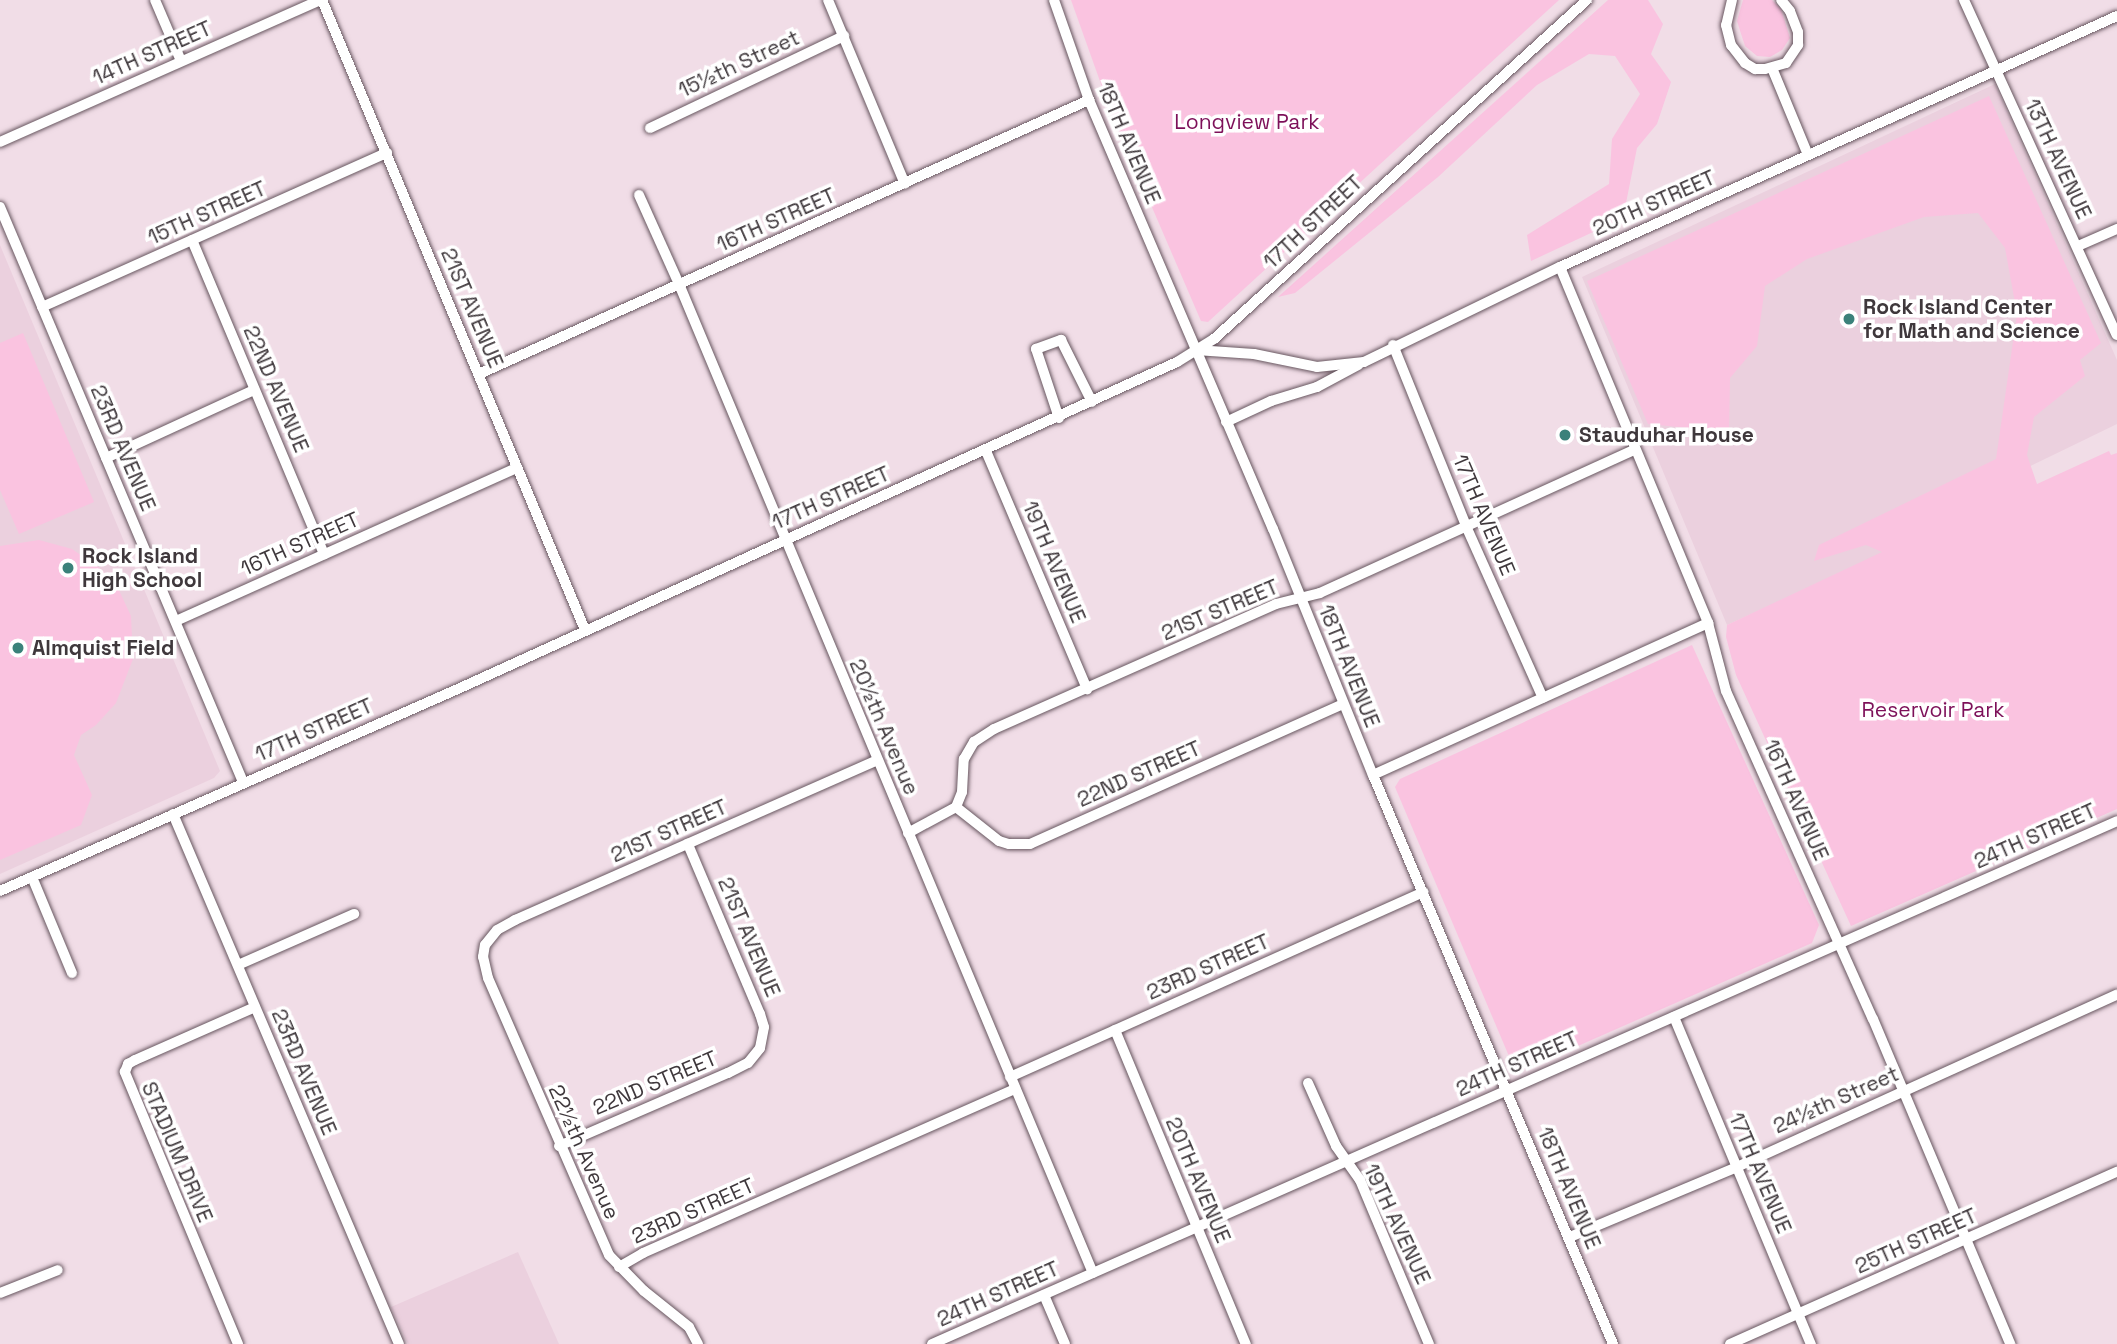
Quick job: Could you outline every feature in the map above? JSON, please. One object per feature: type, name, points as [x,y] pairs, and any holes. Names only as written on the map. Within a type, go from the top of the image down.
[{"type":"street","points":[[155,0],[181,61]]},
{"type":"street","name":"14TH STREET","points":[[0,142],[321,0]]},
{"type":"street","name":"21ST AVENUE","points":[[321,0],[586,631]]},
{"type":"street","points":[[828,0],[905,184]]},
{"type":"street","name":"18TH AVENUE","points":[[1054,0],[1089,100],[1613,1344]]},
{"type":"street","name":"17TH STREET","points":[[0,891],[1059,418],[1196,350],[1214,339],[1587,0]]},
{"type":"street","points":[[1732,0],[1726,25],[1736,55],[1755,69],[1772,68],[1786,62],[1798,45],[1798,32],[1790,11],[1781,0]]},
{"type":"street","name":"13TH AVENUE","points":[[1964,0],[2117,335]]},
{"type":"street","name":"20TH STREET","points":[[1196,350],[1254,354],[1317,367],[1364,362],[1393,345],[1560,267],[2117,16]]},
{"type":"street","name":"15½th Street","points":[[650,128],[844,36]]},
{"type":"street","points":[[1772,68],[1808,155]]},
{"type":"street","name":"16TH STREET","points":[[479,374],[1089,100]]},
{"type":"street","name":"15TH STREET","points":[[42,307],[387,153]]},
{"type":"street","name":"20½th Avenue","points":[[639,195],[679,284],[1093,1273]]},
{"type":"street","name":"23RD AVENUE","points":[[0,206],[243,782]]},
{"type":"street","points":[[2078,246],[2117,229]]},
{"type":"street","name":"22ND AVENUE","points":[[192,240],[324,554]]},
{"type":"street","name":"16TH AVENUE","points":[[1560,267],[1708,623],[1726,691],[1904,1091],[2010,1344]]},
{"type":"street","points":[[1059,418],[1036,349],[1061,340],[1092,402]]},
{"type":"street","name":"17TH AVENUE","points":[[1393,345],[1466,526],[1543,698]]},
{"type":"street","points":[[1226,422],[1271,401],[1334,380],[1364,362]]},
{"type":"street","points":[[106,458],[254,390]]},
{"type":"street","name":"21ST STREET","points":[[956,807],[962,792],[964,759],[974,743],[994,729],[1276,604],[1320,593],[1634,450]]},
{"type":"street","name":"19TH AVENUE","points":[[986,451],[1087,689]]},
{"type":"street","name":"16TH STREET","points":[[176,621],[517,468]]},
{"type":"street","points":[[1373,775],[1708,623]]},
{"type":"street","name":"22ND STREET","points":[[956,807],[999,841],[1030,844],[1343,704]]},
{"type":"street","name":"21ST STREET","points":[[485,945],[496,930],[514,920],[877,760]]},
{"type":"street","points":[[908,833],[956,807]]},
{"type":"street","name":"23RD AVENUE","points":[[173,814],[399,1344]]},
{"type":"street","name":"24TH STREET","points":[[932,1344],[2117,821]]},
{"type":"street","name":"21ST AVENUE","points":[[688,844],[760,1014],[764,1027],[760,1048]]},
{"type":"street","points":[[32,877],[72,973]]},
{"type":"street","name":"23RD STREET","points":[[1010,1077],[1423,892]]},
{"type":"street","points":[[237,965],[354,914]]},
{"type":"street","name":"22½th Avenue","points":[[485,945],[483,957],[488,978],[602,1242],[619,1267],[689,1327],[698,1344]]},
{"type":"street","name":"24½th Street","points":[[1570,1237],[1737,1167],[2117,995]]},
{"type":"street","name":"STADIUM DRIVE","points":[[238,1344],[125,1072],[128,1064],[135,1060],[255,1007]]},
{"type":"street","name":"17TH AVENUE","points":[[1674,1017],[1811,1344]]},
{"type":"street","name":"20TH AVENUE","points":[[1115,1030],[1246,1344]]},
{"type":"street","name":"22ND STREET","points":[[559,1146],[728,1073],[748,1063],[760,1048]]},
{"type":"street","name":"19TH AVENUE","points":[[1308,1083],[1336,1146],[1360,1180],[1429,1344]]},
{"type":"street","name":"23RD STREET","points":[[619,1267],[643,1253],[1015,1089]]},
{"type":"street","name":"25TH STREET","points":[[1730,1344],[2117,1172]]},
{"type":"street","points":[[0,1293],[58,1270]]},
{"type":"street","points":[[1044,1295],[1065,1344]]},
{"type":"shaded area","name":"Rock Island Center for Math and Science","points":[[1995,84],[2117,360],[2117,424],[2024,469],[2031,487],[1727,625],[1582,277]]},
{"type":"shaded area","name":"Rock Island High School","points":[[0,245],[220,771],[214,778],[0,874]]},
{"type":"shaded area","points":[[518,1252],[559,1344],[408,1344],[391,1307]]},
{"type":"green space","name":"Longview Park","points":[[1071,0],[1559,0],[1208,322],[1201,321],[1111,112]]},
{"type":"green space","points":[[1608,0],[1648,0],[1663,24],[1651,54],[1671,82],[1657,124],[1637,148],[1623,218],[1531,261],[1527,235],[1609,184],[1612,139],[1640,94],[1615,56],[1589,54],[1537,85],[1438,177],[1295,293],[1278,297]]},
{"type":"green space","points":[[1743,0],[1772,0],[1781,9],[1790,38],[1782,50],[1770,57],[1757,56],[1745,46],[1737,21]]},
{"type":"green space","name":"Reservoir Park","points":[[1989,96],[2101,343],[2080,360],[2085,376],[2034,417],[2027,455],[2037,484],[2109,451],[2111,455],[2117,453],[2117,809],[1851,926],[1736,675],[1726,637],[1727,625],[1882,552],[1866,545],[1814,561],[1819,545],[1996,459],[2017,314],[2005,248],[1978,213],[1924,217],[1807,259],[1765,286],[1757,346],[1730,378],[1729,432],[1648,424],[1587,281]]},
{"type":"green space","points":[[23,333],[94,502],[19,534],[0,490],[0,343]]},
{"type":"green space","points":[[39,540],[72,549],[101,569],[117,586],[131,616],[133,659],[116,703],[96,725],[81,735],[74,755],[92,795],[81,825],[0,860],[0,546]]},
{"type":"green space","points":[[1692,645],[1819,925],[1812,943],[1521,1071],[1514,1068],[1395,787],[1400,779]]},
{"type":"place","name":"Rock Island Center for Math and Science","points":[[1849,319]]},
{"type":"place","name":"Stauduhar House","points":[[1565,435]]},
{"type":"place","name":"Rock Island High School","points":[[68,568]]},
{"type":"place","name":"Almquist Field","points":[[18,648]]}]
